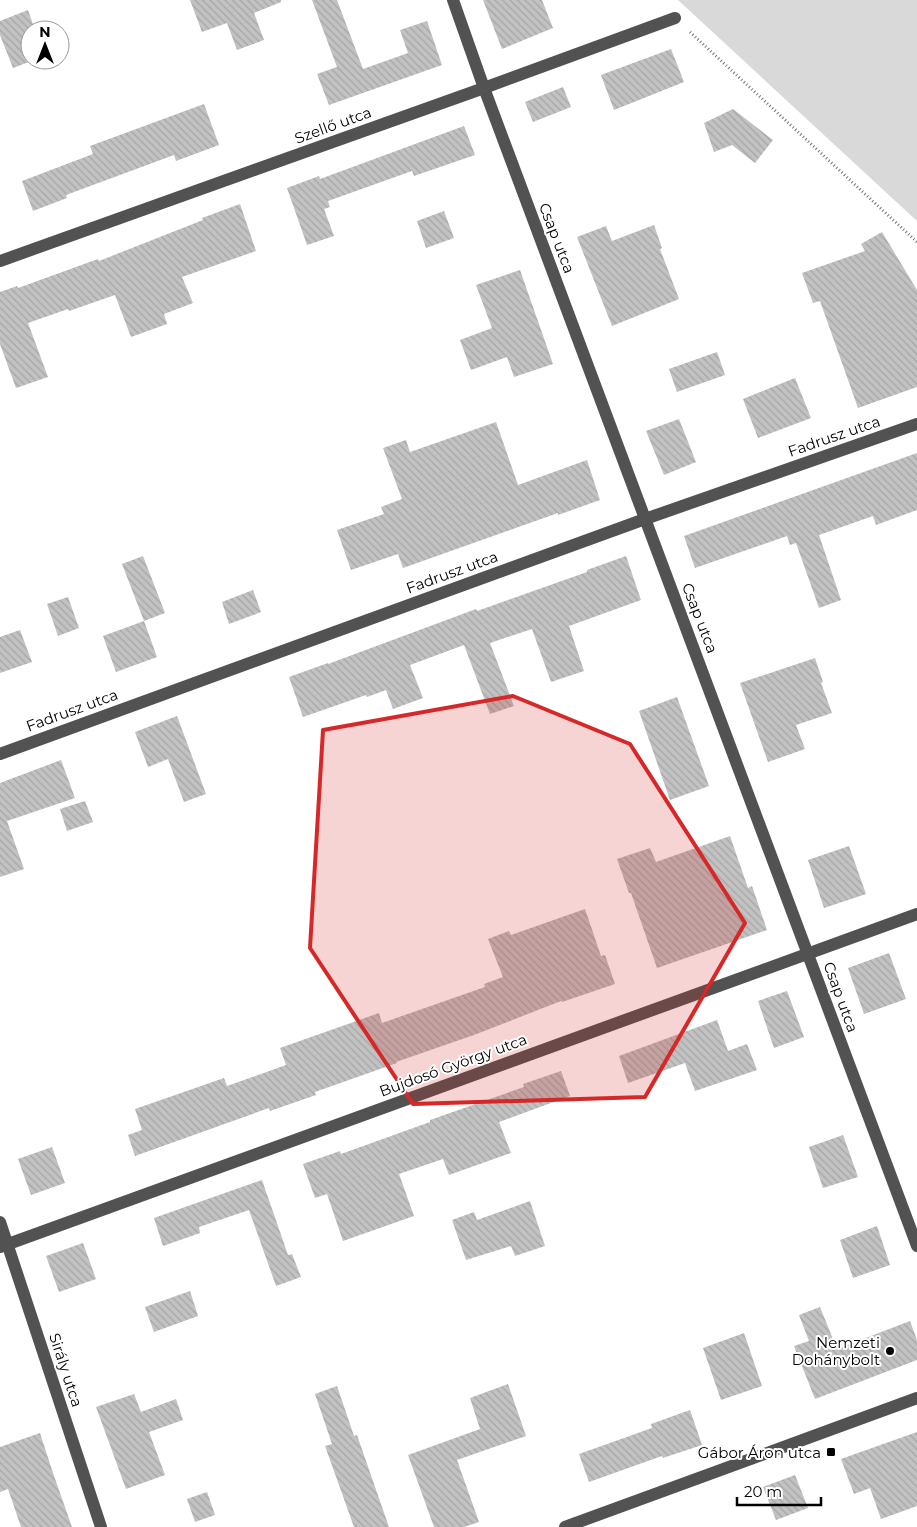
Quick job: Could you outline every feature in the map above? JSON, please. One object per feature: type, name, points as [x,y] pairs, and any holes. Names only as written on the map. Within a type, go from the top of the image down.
[{"type":"street","name":"Csap utca","points":[[453,0],[484,88],[917,1246]]},
{"type":"street","name":"Szellő utca","points":[[0,261],[676,18]]},
{"type":"street","name":"Fadrusz utca","points":[[0,754],[645,519],[917,424]]},
{"type":"street","name":"Bujdosó György utca","points":[[4,1245],[917,914]]},
{"type":"street","name":"Sirály utca","points":[[0,1222],[4,1245],[101,1527]]},
{"type":"street","points":[[565,1527],[917,1398]]},
{"type":"path","points":[[676,18],[917,242]]},
{"type":"highlighted area","points":[[513,696],[630,744],[745,923],[645,1097],[413,1104],[310,948],[323,730]]},
{"type":"shaded area","points":[[678,0],[917,0],[917,221]]},
{"type":"building","points":[[190,0],[281,0],[281,2],[254,13],[264,40],[237,50],[227,23],[202,32]]},
{"type":"building","points":[[312,0],[337,0],[363,69],[408,53],[400,30],[427,21],[442,65],[329,105],[317,74],[337,67]]},
{"type":"building","points":[[483,0],[542,0],[553,28],[502,49]]},
{"type":"building","points":[[28,10],[32,20],[20,20],[20,65],[13,68],[0,35],[0,21]]},
{"type":"building","points":[[671,49],[684,82],[614,110],[601,75]]},
{"type":"building","points":[[563,87],[571,107],[533,122],[525,102]]},
{"type":"building","points":[[204,104],[219,145],[176,161],[174,155],[66,195],[67,198],[33,211],[22,181],[93,154],[90,146]]},
{"type":"building","points":[[733,109],[773,140],[755,163],[732,145],[714,152],[704,123]]},
{"type":"building","points":[[464,126],[475,155],[414,176],[412,171],[328,201],[330,207],[324,209],[334,236],[307,245],[287,188],[319,176],[320,179]]},
{"type":"building","points":[[240,204],[256,251],[182,277],[193,303],[164,314],[167,324],[131,337],[115,295],[28,323],[48,377],[16,388],[0,344],[0,292],[17,286],[18,288],[98,259],[99,261]]},
{"type":"building","points":[[444,211],[454,238],[426,248],[417,221]]},
{"type":"building","points":[[654,225],[662,248],[660,249],[679,299],[612,326],[577,237],[606,226],[612,241]]},
{"type":"building","points":[[882,232],[917,290],[917,387],[858,408],[820,301],[813,303],[802,273],[865,251],[861,244]]},
{"type":"building","points":[[520,270],[553,364],[514,377],[507,357],[471,370],[460,340],[492,328],[476,285]]},
{"type":"building","points":[[717,352],[725,375],[677,392],[669,369]]},
{"type":"building","points":[[795,378],[811,418],[758,438],[743,399]]},
{"type":"building","points":[[679,419],[696,462],[664,475],[646,431]]},
{"type":"building","points":[[496,422],[518,485],[587,460],[600,500],[403,568],[398,554],[351,570],[337,530],[384,514],[381,507],[402,499],[383,448],[406,440],[410,452]]},
{"type":"building","points":[[917,453],[917,510],[876,525],[873,516],[819,535],[841,600],[819,608],[796,543],[790,545],[787,536],[695,568],[684,536]]},
{"type":"building","points":[[143,556],[165,613],[144,621],[122,564]]},
{"type":"building","points":[[626,556],[641,600],[569,626],[584,671],[551,682],[532,629],[490,643],[514,706],[490,714],[464,645],[410,665],[423,698],[393,709],[386,690],[303,717],[289,677],[476,609],[477,611],[587,572],[587,570]]},
{"type":"building","points":[[253,590],[261,612],[229,624],[222,602]]},
{"type":"building","points":[[68,597],[79,628],[58,636],[47,604]]},
{"type":"building","points":[[144,621],[157,657],[116,672],[103,636]]},
{"type":"building","points":[[20,630],[32,662],[0,673],[0,637]]},
{"type":"building","points":[[815,658],[823,682],[821,683],[832,713],[796,725],[805,749],[768,762],[740,683]]},
{"type":"building","points":[[677,697],[709,786],[670,800],[639,711]]},
{"type":"building","points":[[177,716],[206,794],[184,802],[168,759],[148,767],[135,732]]},
{"type":"building","points":[[61,760],[75,798],[7,821],[24,869],[0,877],[0,783]]},
{"type":"building","points":[[85,801],[93,822],[67,831],[60,809]]},
{"type":"building","points":[[730,836],[748,888],[752,886],[767,930],[657,968],[617,859],[650,848],[656,862]]},
{"type":"building","points":[[849,846],[866,894],[824,908],[808,860]]},
{"type":"building","points":[[585,909],[601,956],[605,955],[615,984],[561,1001],[474,1035],[315,1092],[316,1095],[270,1111],[269,1108],[135,1156],[128,1135],[142,1130],[135,1109],[224,1078],[227,1086],[286,1065],[280,1048],[379,1013],[382,1023],[485,987],[484,984],[503,977],[488,939],[509,931],[511,935]]},
{"type":"building","points":[[889,953],[906,999],[864,1014],[848,968]]},
{"type":"building","points":[[787,991],[804,1037],[774,1048],[758,1001]]},
{"type":"building","points":[[717,1020],[728,1051],[747,1044],[757,1070],[695,1091],[685,1063],[628,1083],[619,1056]]},
{"type":"building","points":[[561,1071],[570,1096],[499,1122],[511,1153],[449,1175],[443,1159],[399,1174],[414,1216],[343,1241],[327,1194],[315,1198],[303,1164],[340,1151],[341,1154],[430,1122],[430,1120],[524,1087],[523,1084]]},
{"type":"building","points":[[843,1135],[858,1177],[823,1188],[809,1147]]},
{"type":"building","points":[[52,1147],[65,1183],[31,1195],[18,1159]]},
{"type":"building","points":[[262,1180],[288,1255],[292,1254],[301,1277],[276,1286],[249,1210],[199,1227],[200,1233],[163,1246],[154,1218]]},
{"type":"building","points":[[530,1201],[545,1246],[515,1256],[511,1246],[466,1260],[452,1220],[474,1212],[477,1220]]},
{"type":"building","points":[[877,1226],[890,1265],[853,1278],[840,1240]]},
{"type":"building","points":[[83,1243],[96,1279],[59,1292],[46,1256]]},
{"type":"building","points":[[190,1291],[198,1316],[154,1332],[145,1307]]},
{"type":"building","points":[[820,1307],[837,1349],[910,1321],[917,1340],[917,1360],[815,1399],[794,1346],[809,1341],[799,1315]]},
{"type":"building","points":[[744,1333],[762,1386],[721,1400],[703,1348]]},
{"type":"building","points":[[508,1384],[526,1436],[457,1460],[479,1522],[464,1527],[434,1527],[408,1455],[480,1429],[470,1398]]},
{"type":"building","points":[[337,1386],[354,1436],[357,1435],[389,1527],[354,1527],[325,1446],[332,1444],[315,1394]]},
{"type":"building","points":[[134,1394],[141,1412],[176,1399],[183,1420],[149,1432],[165,1475],[126,1489],[96,1407]]},
{"type":"building","points":[[690,1410],[702,1445],[663,1458],[662,1456],[589,1482],[579,1454],[652,1428],[651,1424]]},
{"type":"building","points":[[917,1432],[917,1506],[881,1519],[870,1488],[854,1494],[841,1459]]},
{"type":"building","points":[[40,1433],[72,1527],[21,1527],[8,1489],[0,1492],[0,1447]]},
{"type":"building","points":[[795,1475],[808,1508],[776,1520],[763,1487]]},
{"type":"building","points":[[207,1492],[215,1515],[195,1522],[187,1499]]},
{"type":"place","name":"Nemzeti Dohánybolt","points":[[890,1351]]},
{"type":"place","name":"Gábor Áron utca","points":[[831,1452]]}]
